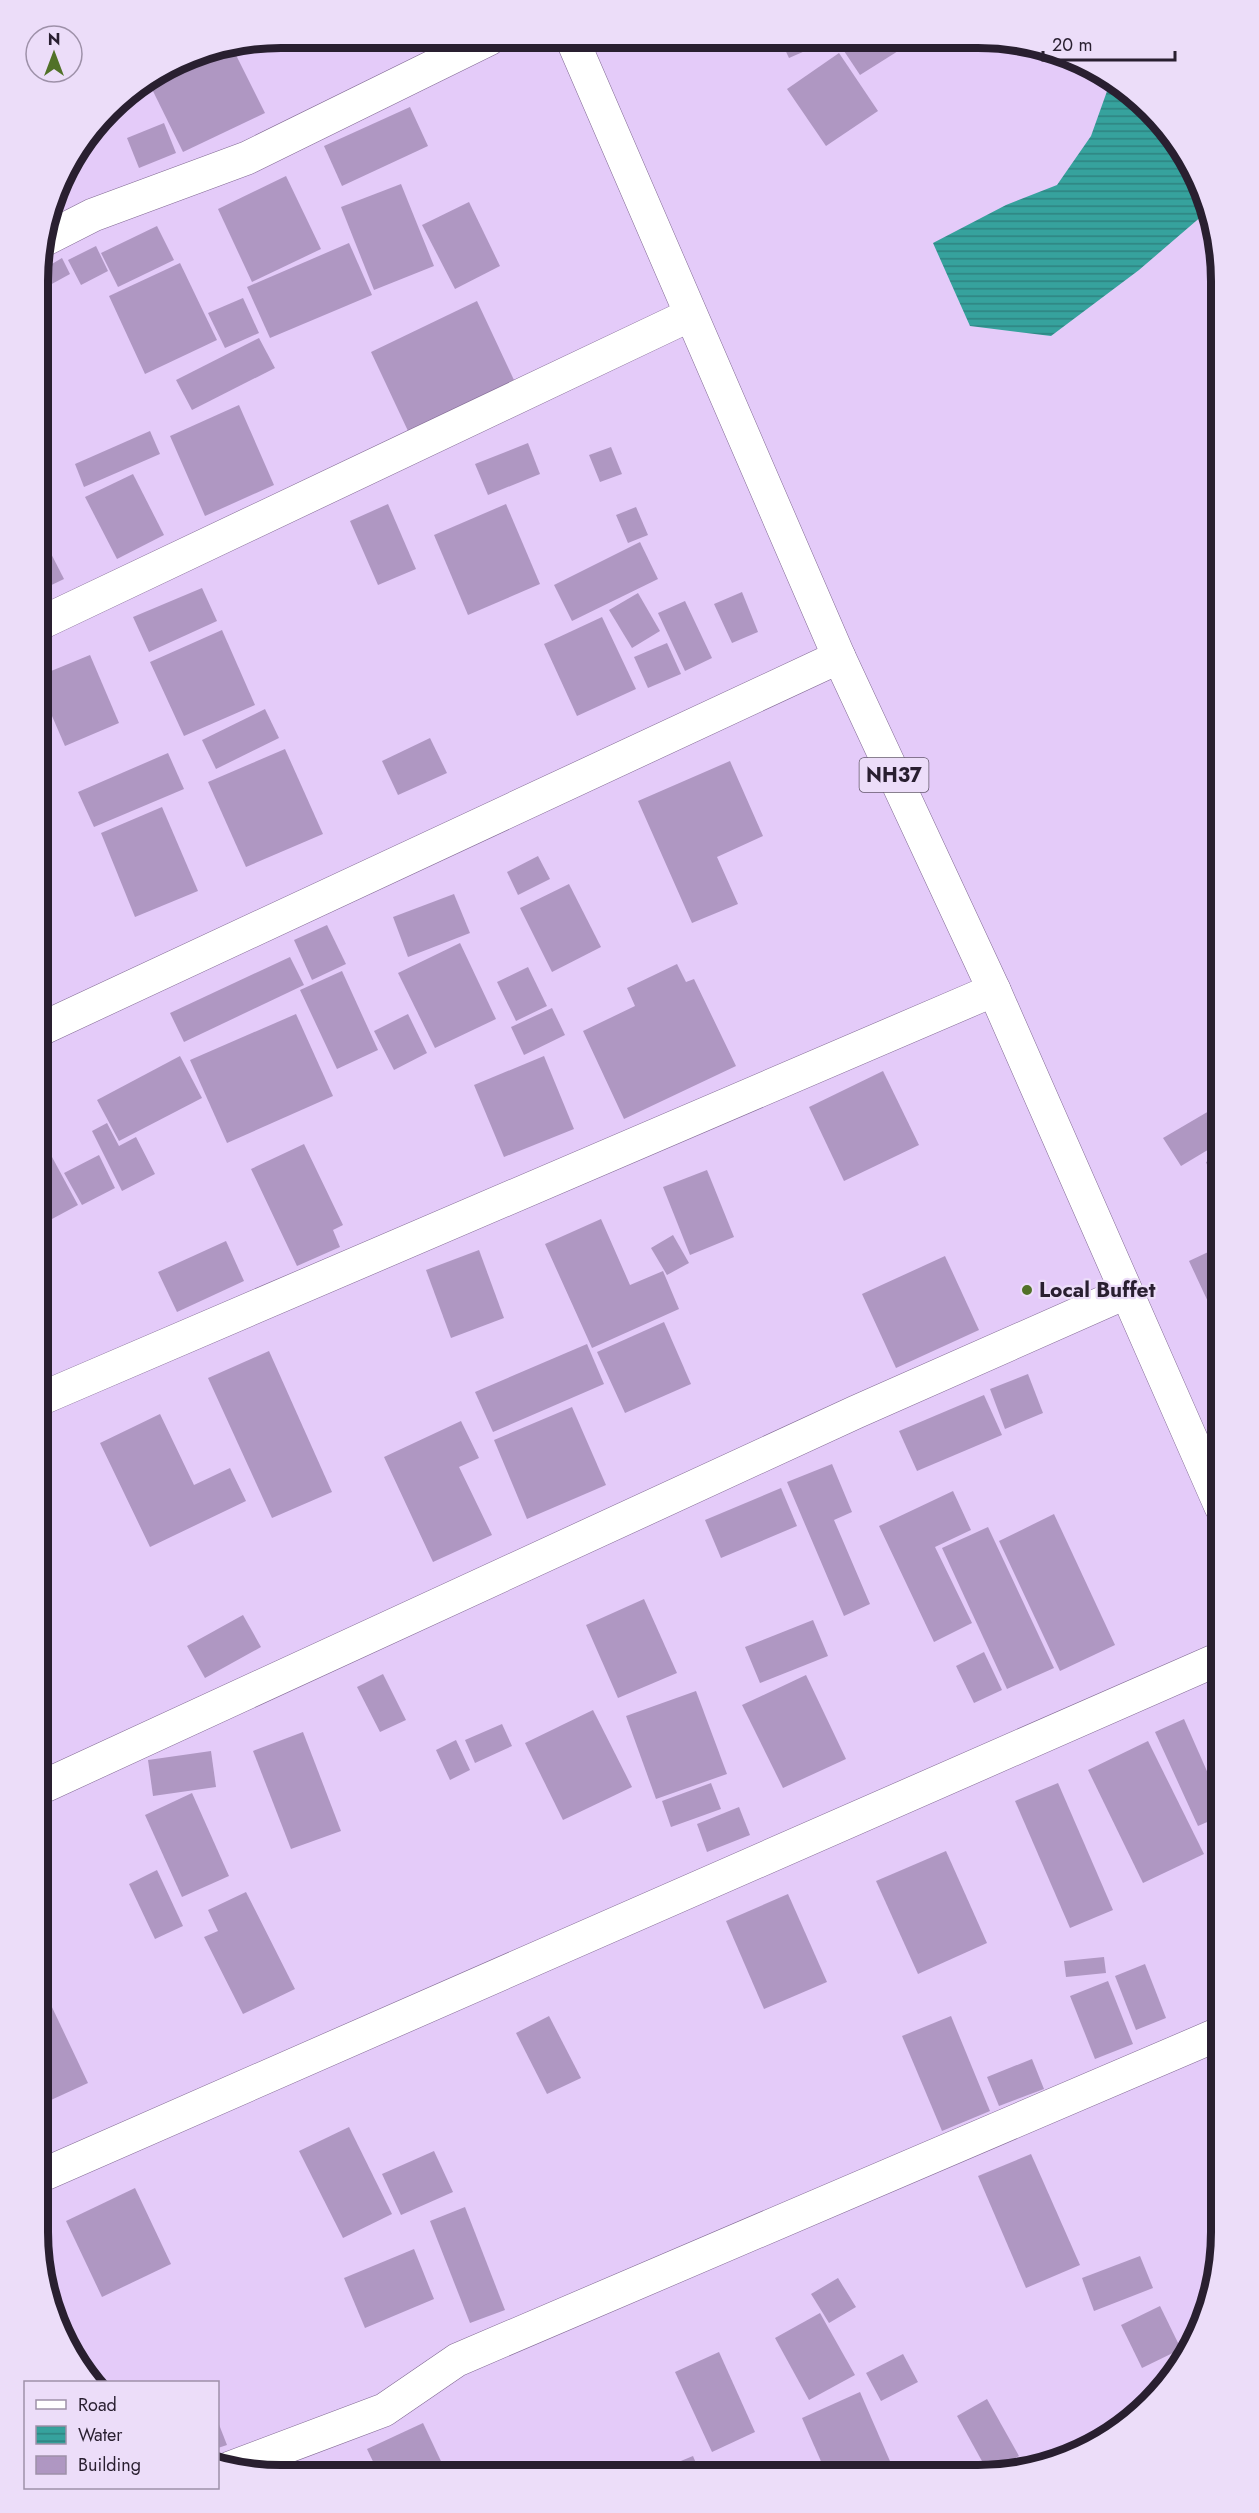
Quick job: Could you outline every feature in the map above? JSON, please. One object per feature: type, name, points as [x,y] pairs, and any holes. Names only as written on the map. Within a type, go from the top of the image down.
[{"type":"main road","points":[[52,236],[93,216],[247,158],[471,48]]},
{"type":"main road","name":"NH37","points":[[576,48],[839,657],[994,990],[1211,1486]]},
{"type":"main road","points":[[48,620],[690,315]]},
{"type":"main road","points":[[48,1026],[839,657]]},
{"type":"main road","points":[[48,1396],[994,990]]},
{"type":"main road","points":[[48,1784],[856,1412],[1125,1293]]},
{"type":"main road","points":[[48,2172],[1211,1662]]},
{"type":"main road","points":[[245,2462],[384,2410],[457,2360],[1211,2037]]},
{"type":"water","points":[[1108,87],[1143,116],[1172,151],[1187,178],[1202,216],[1139,270],[1051,336],[970,326],[933,243],[1006,205],[1057,185],[1091,136]]},
{"type":"building","points":[[784,48],[812,48],[789,58]]},
{"type":"building","points":[[849,48],[903,48],[860,75],[844,51]]},
{"type":"building","points":[[235,52],[265,113],[183,152],[151,87],[206,60]]},
{"type":"building","points":[[839,53],[878,111],[826,146],[787,89]]},
{"type":"building","points":[[410,107],[428,146],[342,186],[324,146]]},
{"type":"building","points":[[164,123],[176,153],[139,168],[127,138]]},
{"type":"building","points":[[286,176],[321,249],[252,282],[218,209]]},
{"type":"building","points":[[401,184],[434,266],[374,290],[341,207]]},
{"type":"building","points":[[469,202],[500,266],[455,289],[422,225]]},
{"type":"building","points":[[157,226],[174,260],[118,287],[101,253]]},
{"type":"building","points":[[349,243],[372,295],[270,338],[247,287]]},
{"type":"building","points":[[96,246],[108,271],[81,285],[68,260]]},
{"type":"building","points":[[62,258],[70,274],[48,286],[48,266]]},
{"type":"building","points":[[180,263],[217,340],[145,374],[109,296]]},
{"type":"building","points":[[243,298],[259,333],[225,348],[208,313]]},
{"type":"building","points":[[477,301],[514,380],[408,431],[371,352]]},
{"type":"building","points":[[259,338],[275,368],[192,410],[176,380]]},
{"type":"building","points":[[239,405],[274,485],[205,516],[170,436]]},
{"type":"building","points":[[150,431],[160,454],[84,487],[75,464]]},
{"type":"building","points":[[528,443],[540,474],[488,495],[475,464]]},
{"type":"building","points":[[611,447],[622,474],[600,482],[589,455]]},
{"type":"building","points":[[133,474],[164,535],[117,559],[85,497]]},
{"type":"building","points":[[388,504],[416,569],[378,585],[350,521]]},
{"type":"building","points":[[506,504],[540,584],[468,615],[434,535]]},
{"type":"building","points":[[636,507],[648,535],[628,543],[616,515]]},
{"type":"building","points":[[640,542],[658,579],[572,621],[554,585]]},
{"type":"building","points":[[48,548],[64,579],[48,587]]},
{"type":"building","points":[[202,588],[217,621],[149,652],[133,617]]},
{"type":"building","points":[[742,592],[758,632],[732,643],[714,604]]},
{"type":"building","points":[[638,593],[660,631],[632,648],[609,610]]},
{"type":"building","points":[[685,601],[712,658],[685,671],[658,613]]},
{"type":"building","points":[[602,617],[636,689],[577,716],[544,644]]},
{"type":"building","points":[[222,630],[255,705],[184,736],[150,662]]},
{"type":"building","points":[[667,643],[681,674],[648,688],[634,657]]},
{"type":"building","points":[[90,655],[119,723],[65,746],[48,707],[48,672]]},
{"type":"building","points":[[265,709],[279,738],[216,769],[202,740]]},
{"type":"building","points":[[430,738],[447,773],[398,795],[382,761]]},
{"type":"building","points":[[285,749],[323,834],[246,867],[208,782]]},
{"type":"building","points":[[168,753],[184,789],[94,827],[78,792]]},
{"type":"building","points":[[730,761],[763,836],[717,857],[738,904],[692,923],[638,801]]},
{"type":"building","points":[[162,807],[198,891],[135,917],[101,833]]},
{"type":"building","points":[[538,856],[550,879],[518,895],[507,872]]},
{"type":"building","points":[[569,884],[601,947],[552,972],[520,908]]},
{"type":"building","points":[[454,894],[470,933],[408,957],[393,917]]},
{"type":"building","points":[[327,925],[346,964],[312,980],[294,940]]},
{"type":"building","points":[[460,943],[496,1019],[435,1048],[398,973]]},
{"type":"building","points":[[290,957],[304,985],[184,1042],[170,1013]]},
{"type":"building","points":[[677,964],[686,982],[694,979],[736,1066],[624,1119],[583,1031],[635,1006],[627,988]]},
{"type":"building","points":[[528,967],[547,1006],[516,1021],[497,982]]},
{"type":"building","points":[[342,971],[378,1050],[337,1069],[300,990]]},
{"type":"building","points":[[552,1008],[565,1035],[524,1055],[511,1027]]},
{"type":"building","points":[[296,1014],[333,1096],[227,1143],[190,1060]]},
{"type":"building","points":[[408,1014],[427,1053],[394,1070],[374,1031]]},
{"type":"building","points":[[180,1056],[202,1098],[119,1141],[97,1100]]},
{"type":"building","points":[[544,1056],[574,1129],[504,1157],[474,1085]]},
{"type":"building","points":[[883,1071],[919,1145],[844,1181],[809,1107]]},
{"type":"building","points":[[1211,1110],[1211,1148],[1181,1166],[1163,1138]]},
{"type":"building","points":[[107,1123],[119,1146],[136,1137],[155,1174],[122,1191],[92,1131]]},
{"type":"building","points":[[304,1144],[343,1225],[333,1230],[340,1247],[297,1266],[251,1169]]},
{"type":"building","points":[[48,1150],[78,1205],[48,1221]]},
{"type":"building","points":[[99,1155],[115,1188],[82,1205],[64,1173]]},
{"type":"building","points":[[1211,1160],[1211,1175],[1206,1162]]},
{"type":"building","points":[[707,1170],[734,1237],[690,1255],[663,1187]]},
{"type":"building","points":[[601,1219],[630,1285],[663,1271],[679,1309],[592,1348],[545,1244]]},
{"type":"building","points":[[673,1235],[689,1263],[667,1275],[651,1248]]},
{"type":"building","points":[[226,1241],[244,1281],[177,1312],[158,1272]]},
{"type":"building","points":[[479,1250],[504,1318],[451,1338],[426,1270]]},
{"type":"building","points":[[1211,1251],[1211,1306],[1210,1306],[1189,1261]]},
{"type":"building","points":[[945,1256],[979,1330],[896,1368],[862,1294]]},
{"type":"building","points":[[664,1322],[691,1384],[625,1413],[597,1352]]},
{"type":"building","points":[[587,1344],[604,1384],[493,1432],[475,1392]]},
{"type":"building","points":[[269,1351],[332,1492],[272,1518],[208,1378]]},
{"type":"building","points":[[1028,1374],[1043,1413],[1005,1429],[990,1389]]},
{"type":"building","points":[[984,1395],[1002,1435],[917,1471],[899,1431]]},
{"type":"building","points":[[572,1407],[606,1485],[527,1519],[494,1440]]},
{"type":"building","points":[[160,1414],[194,1485],[230,1468],[246,1501],[150,1547],[100,1443]]},
{"type":"building","points":[[461,1421],[479,1458],[459,1467],[492,1535],[433,1562],[384,1457]]},
{"type":"building","points":[[832,1464],[852,1512],[834,1520],[870,1604],[844,1616],[787,1482]]},
{"type":"building","points":[[781,1488],[797,1526],[721,1558],[705,1520]]},
{"type":"building","points":[[953,1491],[971,1530],[935,1547],[972,1623],[934,1642],[879,1526]]},
{"type":"building","points":[[1054,1514],[1115,1645],[1060,1671],[999,1541]]},
{"type":"building","points":[[988,1527],[1054,1668],[1007,1689],[942,1548]]},
{"type":"building","points":[[644,1599],[677,1673],[618,1698],[586,1625]]},
{"type":"building","points":[[243,1615],[261,1647],[205,1678],[187,1646]]},
{"type":"building","points":[[813,1620],[828,1656],[760,1683],[745,1647]]},
{"type":"building","points":[[984,1652],[1002,1690],[974,1703],[956,1666]]},
{"type":"building","points":[[383,1674],[406,1720],[380,1732],[357,1687]]},
{"type":"building","points":[[806,1675],[846,1759],[783,1788],[742,1705]]},
{"type":"building","points":[[696,1691],[727,1774],[656,1799],[626,1716]]},
{"type":"building","points":[[593,1710],[632,1787],[563,1820],[525,1743]]},
{"type":"building","points":[[1184,1719],[1211,1780],[1211,1820],[1198,1826],[1155,1732]]},
{"type":"building","points":[[502,1724],[512,1746],[475,1763],[465,1740]]},
{"type":"building","points":[[303,1732],[341,1831],[291,1849],[253,1751]]},
{"type":"building","points":[[456,1740],[470,1770],[450,1780],[436,1750]]},
{"type":"building","points":[[1148,1741],[1204,1854],[1143,1883],[1088,1770]]},
{"type":"building","points":[[211,1751],[216,1787],[153,1796],[148,1760]]},
{"type":"building","points":[[711,1783],[721,1809],[671,1827],[662,1801]]},
{"type":"building","points":[[1058,1783],[1113,1910],[1070,1928],[1015,1801]]},
{"type":"building","points":[[192,1793],[229,1876],[182,1897],[145,1815]]},
{"type":"building","points":[[739,1807],[750,1835],[707,1852],[697,1824]]},
{"type":"building","points":[[946,1851],[987,1943],[918,1974],[876,1881]]},
{"type":"building","points":[[157,1870],[183,1926],[155,1939],[129,1884]]},
{"type":"building","points":[[246,1892],[295,1989],[243,2014],[204,1937],[218,1931],[208,1910]]},
{"type":"building","points":[[788,1894],[827,1982],[764,2009],[726,1921]]},
{"type":"building","points":[[1104,1957],[1106,1973],[1066,1977],[1064,1961]]},
{"type":"building","points":[[1145,1964],[1166,2018],[1136,2030],[1115,1976]]},
{"type":"building","points":[[1108,1981],[1133,2044],[1095,2059],[1070,1996]]},
{"type":"building","points":[[50,2003],[88,2083],[48,2101],[48,2004]]},
{"type":"building","points":[[549,2016],[581,2078],[547,2094],[516,2033]]},
{"type":"building","points":[[951,2016],[990,2111],[942,2131],[902,2036]]},
{"type":"building","points":[[1032,2059],[1044,2089],[999,2106],[987,2077]]},
{"type":"building","points":[[349,2127],[392,2214],[343,2238],[299,2151]]},
{"type":"building","points":[[434,2151],[453,2192],[401,2215],[382,2174]]},
{"type":"building","points":[[1031,2154],[1080,2265],[1026,2288],[978,2176]]},
{"type":"building","points":[[135,2188],[171,2264],[102,2297],[66,2221]]},
{"type":"building","points":[[465,2207],[505,2310],[470,2323],[430,2221]]},
{"type":"building","points":[[414,2249],[434,2299],[365,2328],[344,2278]]},
{"type":"building","points":[[1140,2256],[1153,2288],[1094,2311],[1082,2278]]},
{"type":"building","points":[[838,2278],[856,2307],[829,2323],[811,2294]]},
{"type":"building","points":[[1160,2306],[1181,2348],[1142,2368],[1121,2325]]},
{"type":"building","points":[[820,2313],[855,2375],[809,2400],[775,2338]]},
{"type":"building","points":[[719,2352],[755,2432],[712,2452],[675,2372]]},
{"type":"building","points":[[903,2354],[918,2382],[881,2401],[866,2373]]},
{"type":"building","points":[[860,2392],[892,2465],[823,2465],[802,2418]]},
{"type":"building","points":[[987,2399],[1019,2456],[1004,2464],[984,2465],[957,2416]]},
{"type":"building","points":[[423,2423],[443,2465],[375,2465],[367,2449]]},
{"type":"building","points":[[219,2425],[227,2445],[219,2448]]},
{"type":"building","points":[[693,2456],[697,2465],[671,2465]]},
{"type":"place","name":"Local Buffet","points":[[1027,1290]]}]
